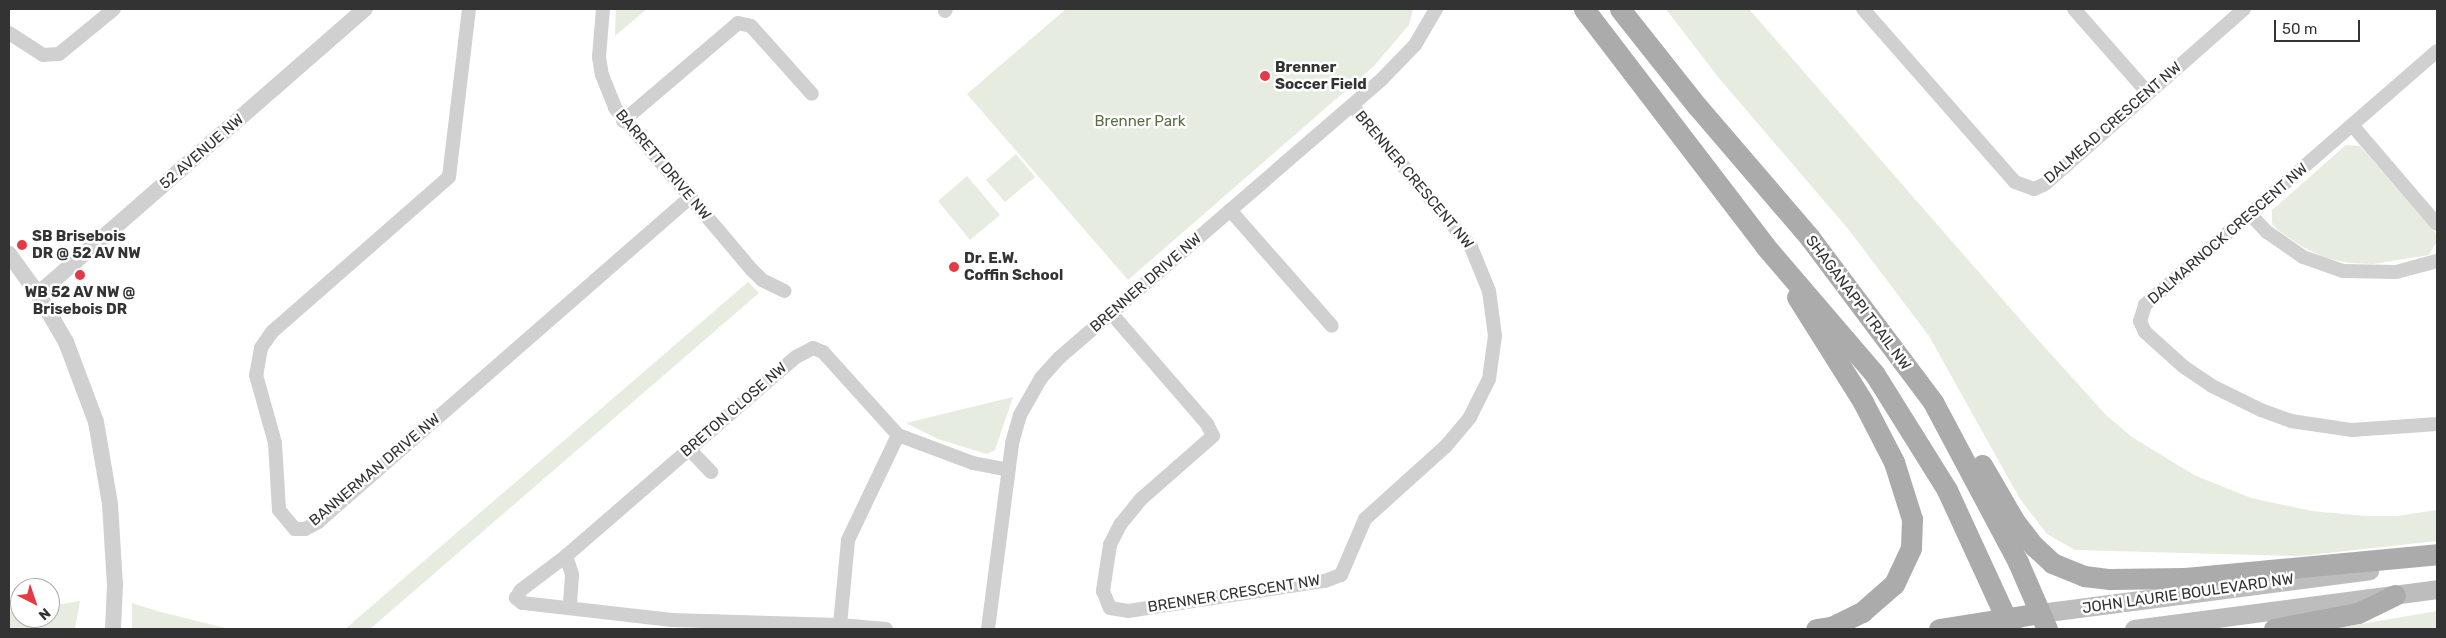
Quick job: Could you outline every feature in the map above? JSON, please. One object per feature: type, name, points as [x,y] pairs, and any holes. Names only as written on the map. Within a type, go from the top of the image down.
[{"type":"main road","name":"SHAGANAPPI TRAIL NW","points":[[1584,9],[1765,246],[1874,373],[1947,490],[2009,624]]},
{"type":"main road","name":"SHAGANAPPI TRAIL NW","points":[[1620,9],[1873,319],[1956,440],[2044,621]]},
{"type":"main road","points":[[1765,246],[1863,402],[1894,462],[1912,519],[1911,548],[1894,584],[1862,612],[1831,627],[1816,629]]},
{"type":"main road","points":[[1956,440],[1979,460],[2015,522],[2034,546],[2052,563],[2084,576],[2110,579],[2185,578],[2437,554]]},
{"type":"main road","name":"JOHN LAURIE BOULEVARD NW","points":[[1939,629],[2044,621],[2437,561]]},
{"type":"main road","name":"JOHN LAURIE BOULEVARD NW","points":[[2134,629],[2437,589]]},
{"type":"main road","points":[[2274,629],[2358,613],[2394,595]]},
{"type":"street","points":[[9,33],[43,54],[60,54],[114,9]]},
{"type":"street","name":"52 AVENUE NW","points":[[38,294],[365,9]]},
{"type":"street","name":"BANNERMAN DRIVE NW","points":[[469,9],[449,177],[272,332],[261,348],[256,375],[275,443],[279,510],[295,529],[305,530],[318,522],[690,198]]},
{"type":"street","name":"BARRETT DRIVE NW","points":[[603,9],[599,45],[602,76],[609,98],[623,121],[757,275],[785,291]]},
{"type":"street","name":"BRENNER DRIVE NW","points":[[988,629],[1008,470],[1020,415],[1041,378],[1111,313],[1352,105],[1410,51],[1436,9]]},
{"type":"street","name":"DALMEAD CRESCENT NW","points":[[1863,9],[2015,182],[2025,188],[2044,184],[2244,9]]},
{"type":"street","points":[[2074,9],[2148,93]]},
{"type":"street","points":[[623,121],[738,23],[751,26],[812,94]]},
{"type":"street","name":"DALMARNOCK CRESCENT NW","points":[[2437,50],[2145,305],[2140,318],[2145,332],[2184,368],[2235,400],[2291,420],[2352,430],[2437,424]]},
{"type":"street","name":"BRENNER CRESCENT NW","points":[[1111,313],[1207,424],[1213,436],[1141,499],[1120,525],[1110,545],[1103,591],[1110,608],[1128,611],[1325,581],[1341,575],[1364,519],[1446,446],[1470,417],[1489,379],[1495,336],[1490,291],[1471,247],[1352,105]]},
{"type":"street","points":[[2352,125],[2437,224]]},
{"type":"street","points":[[1230,210],[1332,326]]},
{"type":"street","points":[[2250,214],[2267,232],[2303,257],[2342,271],[2396,272],[2437,261]]},
{"type":"street","points":[[9,254],[38,294],[66,342],[96,422],[110,504],[111,561],[115,585],[113,629]]},
{"type":"street","name":"BRETON CLOSE NW","points":[[886,629],[840,625],[672,620],[570,606],[522,603],[516,598],[521,590],[566,556],[796,357],[813,348],[823,352],[898,435],[973,464],[1008,470]]},
{"type":"street","points":[[840,625],[848,540],[898,435]]},
{"type":"street","points":[[689,449],[710,472]]},
{"type":"street","points":[[566,556],[572,575],[570,606]]},
{"type":"street","points":[[103,629],[105,582],[111,561]]},
{"type":"green space","points":[[616,9],[647,9],[615,36]]},
{"type":"green space","name":"Brenner Park","points":[[1066,9],[1413,9],[1409,25],[1374,66],[1128,280],[967,94]]},
{"type":"green space","points":[[1666,9],[1749,9],[2039,341],[2107,416],[2132,437],[2194,475],[2251,498],[2312,511],[2365,516],[2397,516],[2437,510],[2437,541],[2300,556],[2075,550],[2047,534],[2020,499],[1929,336],[1849,230],[1718,77]]},
{"type":"green space","points":[[2346,145],[2360,146],[2435,232],[2437,241],[2429,255],[2373,264],[2349,263],[2326,258],[2301,246],[2280,232],[2272,223],[2272,210]]},
{"type":"green space","points":[[1016,154],[1035,177],[1005,202],[986,180]]},
{"type":"green space","points":[[967,176],[1000,215],[970,240],[938,201]]},
{"type":"green space","points":[[748,282],[759,293],[370,629],[345,629]]},
{"type":"green space","points":[[1013,397],[995,450],[987,454],[938,439],[906,423]]},
{"type":"green space","points":[[80,601],[75,629],[9,629],[10,612],[10,628],[60,628],[60,604]]},
{"type":"green space","points":[[132,603],[157,611],[229,629],[132,629]]},
{"type":"green space","points":[[2437,611],[2437,629],[2332,629]]},
{"type":"place","name":"Brenner Soccer Field","points":[[1265,76]]},
{"type":"place","name":"SB Brisebois DR @ 52 AV NW","points":[[22,245]]},
{"type":"place","name":"Dr. E.W. Coffin School","points":[[954,267]]},
{"type":"place","name":"WB 52 AV NW @ Brisebois DR","points":[[80,275]]}]
